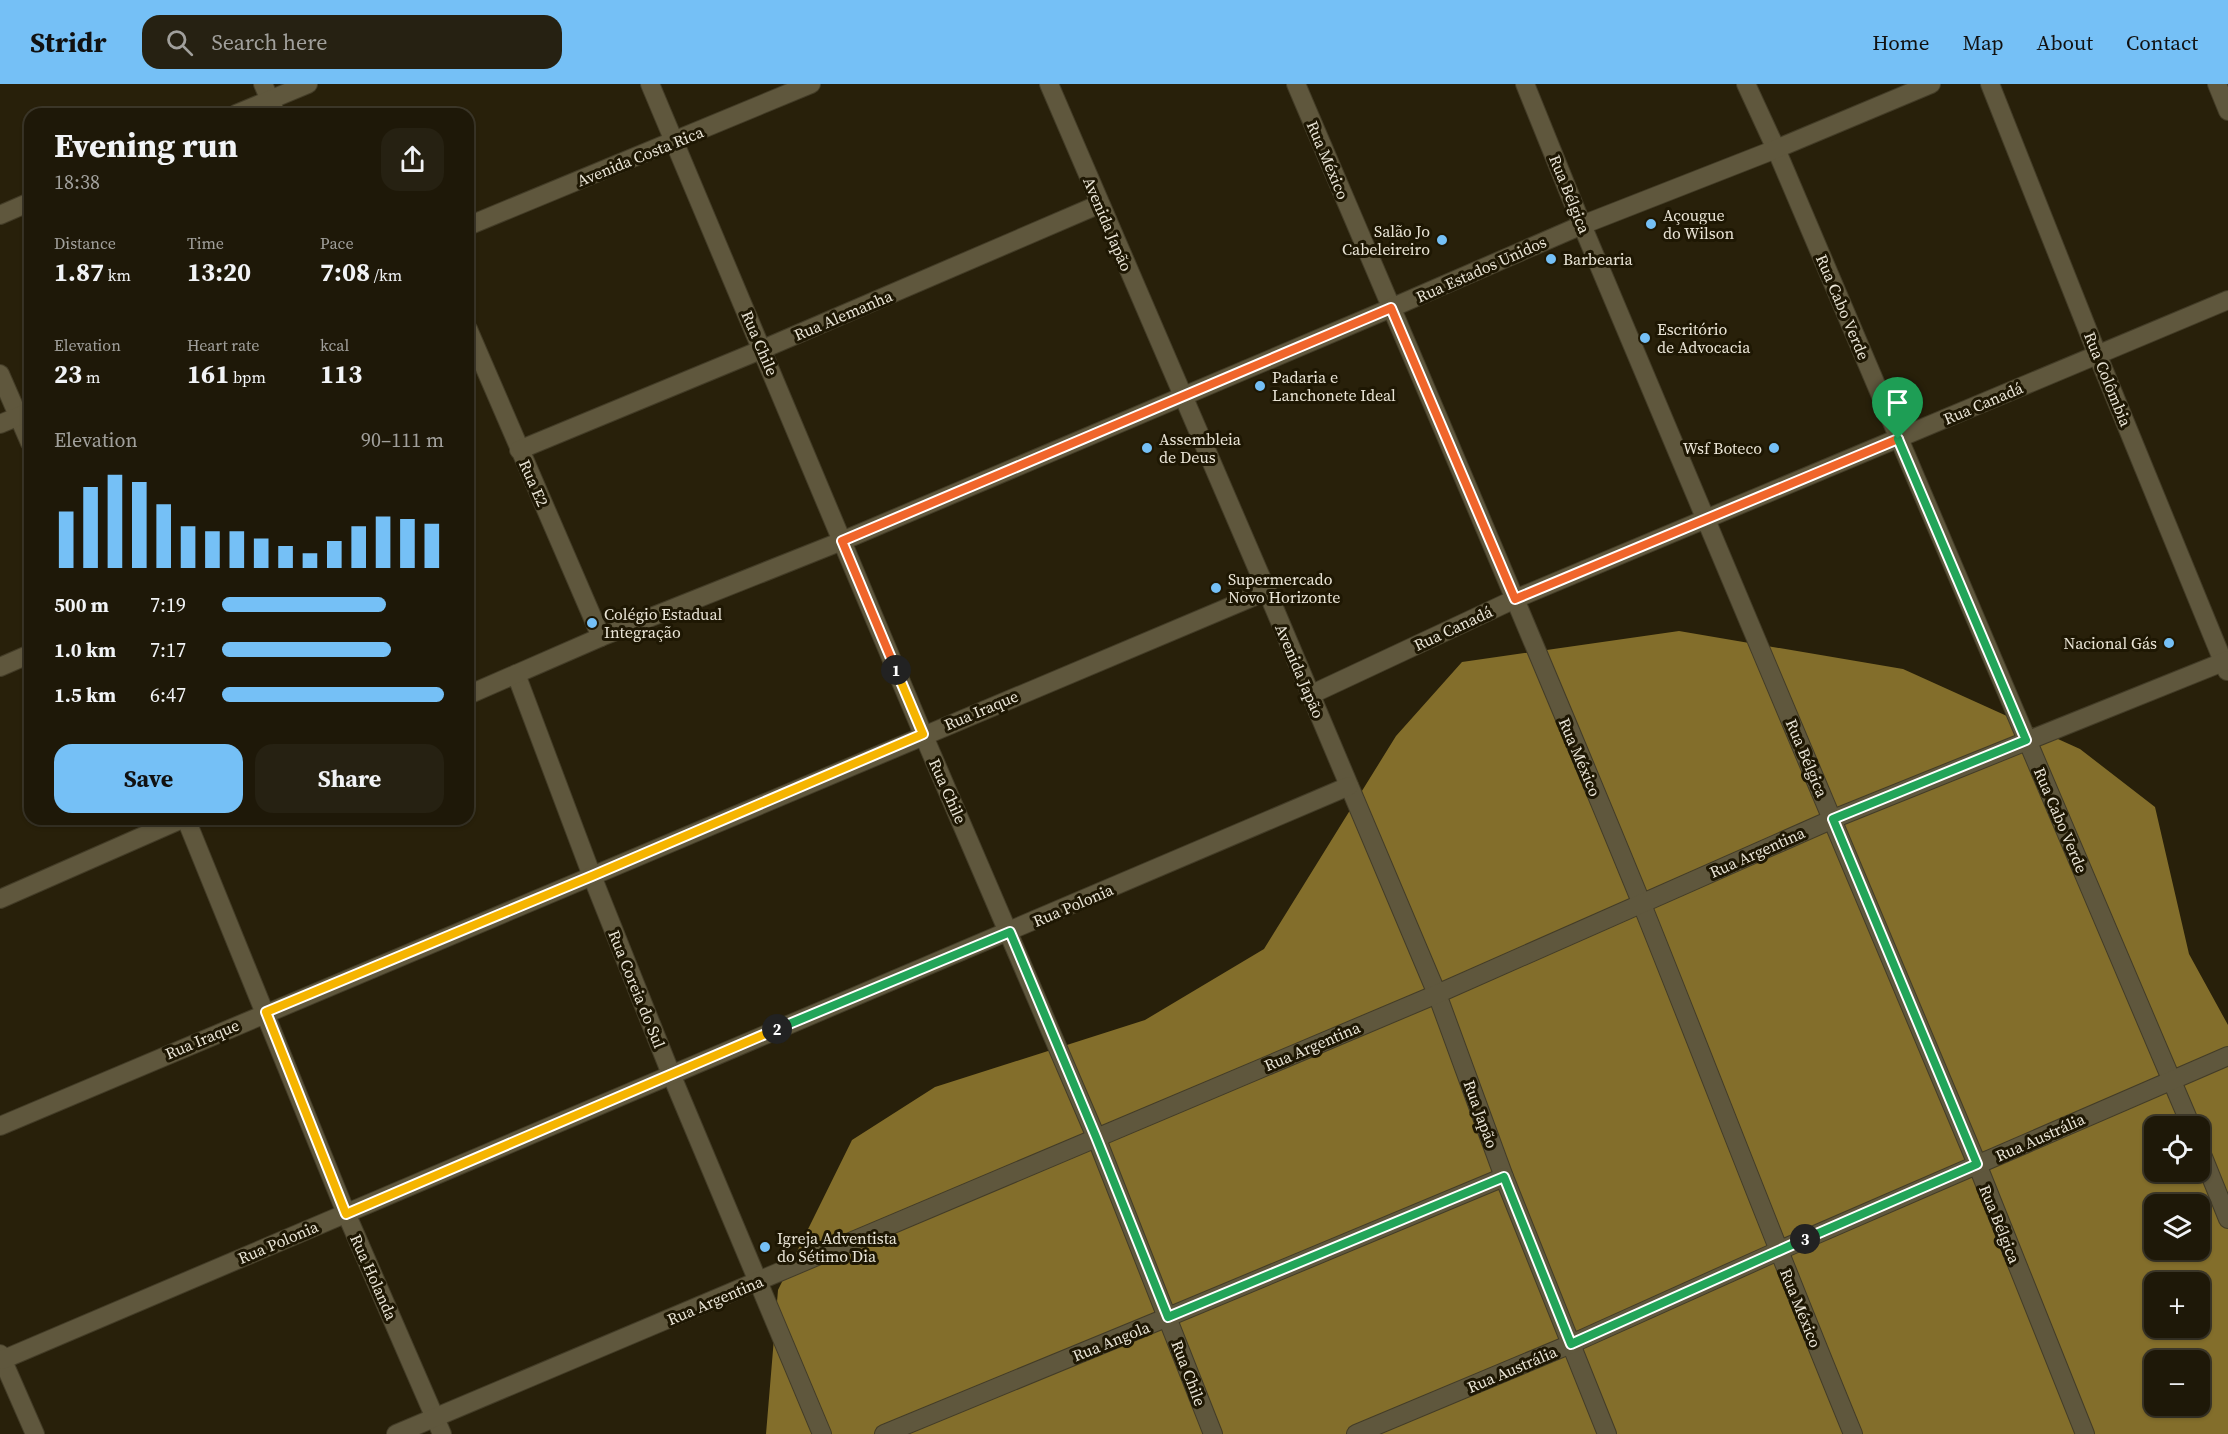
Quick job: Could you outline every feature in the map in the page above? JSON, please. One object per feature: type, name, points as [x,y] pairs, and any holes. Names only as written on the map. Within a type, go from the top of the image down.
[{"type":"street","points":[[249,108],[308,84]]},
{"type":"street","name":"Rua Chile","points":[[650,84],[923,734],[1010,932],[1096,1137],[1213,1434]]},
{"type":"street","name":"Avenida Costa Rica","points":[[474,224],[811,84]]},
{"type":"street","name":"Avenida Japão","points":[[1048,84],[1267,591],[1437,994]]},
{"type":"street","name":"Rua México","points":[[1296,84],[1515,599],[1641,904],[1852,1434]]},
{"type":"street","name":"Rua Bélgica","points":[[1525,84],[1582,225],[1977,1164],[2085,1434]]},
{"type":"street","name":"Rua Cabo Verde","points":[[1746,84],[1776,149],[2187,1116]]},
{"type":"street","name":"Rua Estados Unidos","points":[[474,692],[601,637],[842,541],[1582,225],[1776,149],[1931,84]]},
{"type":"street","name":"Rua Colômbia","points":[[1990,84],[2098,356],[2226,665]]},
{"type":"street","points":[[2217,84],[2228,111]]},
{"type":"street","name":"Rua Alemanha","points":[[519,450],[763,349],[1100,204]]},
{"type":"street","points":[[0,215],[24,205]]},
{"type":"street","name":"Rua Canadá","points":[[1310,694],[1515,599],[2228,300]]},
{"type":"street","name":"Rua E2","points":[[474,343],[601,637]]},
{"type":"street","points":[[0,374],[24,412]]},
{"type":"street","points":[[0,424],[24,414]]},
{"type":"street","name":"Rua Iraque","points":[[0,1126],[923,734],[1267,591]]},
{"type":"street","points":[[0,667],[24,657]]},
{"type":"street","name":"Rua Argentina","points":[[396,1434],[439,1426],[759,1281],[1437,994],[1833,819],[2026,740],[2226,665]]},
{"type":"street","name":"Rua Coreia do Sul","points":[[516,674],[592,876],[671,1074],[822,1434]]},
{"type":"street","name":"Rua Polonia","points":[[1,1357],[346,1214],[1349,786]]},
{"type":"street","points":[[0,899],[170,825]]},
{"type":"street","name":"Rua Holanda","points":[[187,825],[266,1012],[346,1214],[439,1426]]},
{"type":"street","name":"Rua Japão","points":[[1437,994],[1504,1177],[1607,1434]]},
{"type":"street","name":"Rua Austrália","points":[[1356,1434],[1571,1344],[1778,1251],[2228,1056]]},
{"type":"street","points":[[2210,1174],[2228,1219]]},
{"type":"street","name":"Rua Angola","points":[[884,1434],[1504,1177]]},
{"type":"street","points":[[1,1357],[35,1434]]},
{"type":"shaded area","points":[[1679,631],[1903,669],[2080,749],[2155,807],[2189,954],[2228,1025],[2228,1434],[766,1434],[778,1290],[852,1140],[935,1087],[1145,1020],[1264,949],[1396,736],[1462,662]]},
{"type":"place","name":"Açougue do Wilson","points":[[1651,224]]},
{"type":"place","name":"Salão Jo Cabeleireiro","points":[[1442,240]]},
{"type":"place","name":"Barbearia","points":[[1551,259]]},
{"type":"place","name":"Escritório de Advocacia","points":[[1645,338]]},
{"type":"place","name":"Padaria e Lanchonete Ideal","points":[[1260,386]]},
{"type":"place","name":"Assembleia de Deus","points":[[1147,448]]},
{"type":"place","name":"Wsf Boteco","points":[[1774,448]]},
{"type":"place","name":"Supermercado Novo Horizonte","points":[[1216,588]]},
{"type":"place","name":"Colégio Estadual Integração","points":[[592,623]]},
{"type":"place","name":"Nacional Gás","points":[[2169,643]]},
{"type":"place","name":"Igreja Adventista do Sétimo Dia","points":[[765,1247]]},
{"type":"route","points":[[1391,308],[1515,599],[1898,439],[2026,740],[1833,819],[1977,1164],[1571,1344],[1504,1177],[1168,1317],[1010,932],[671,1074],[346,1214],[266,1012],[923,734],[842,541],[1391,308]]}]
